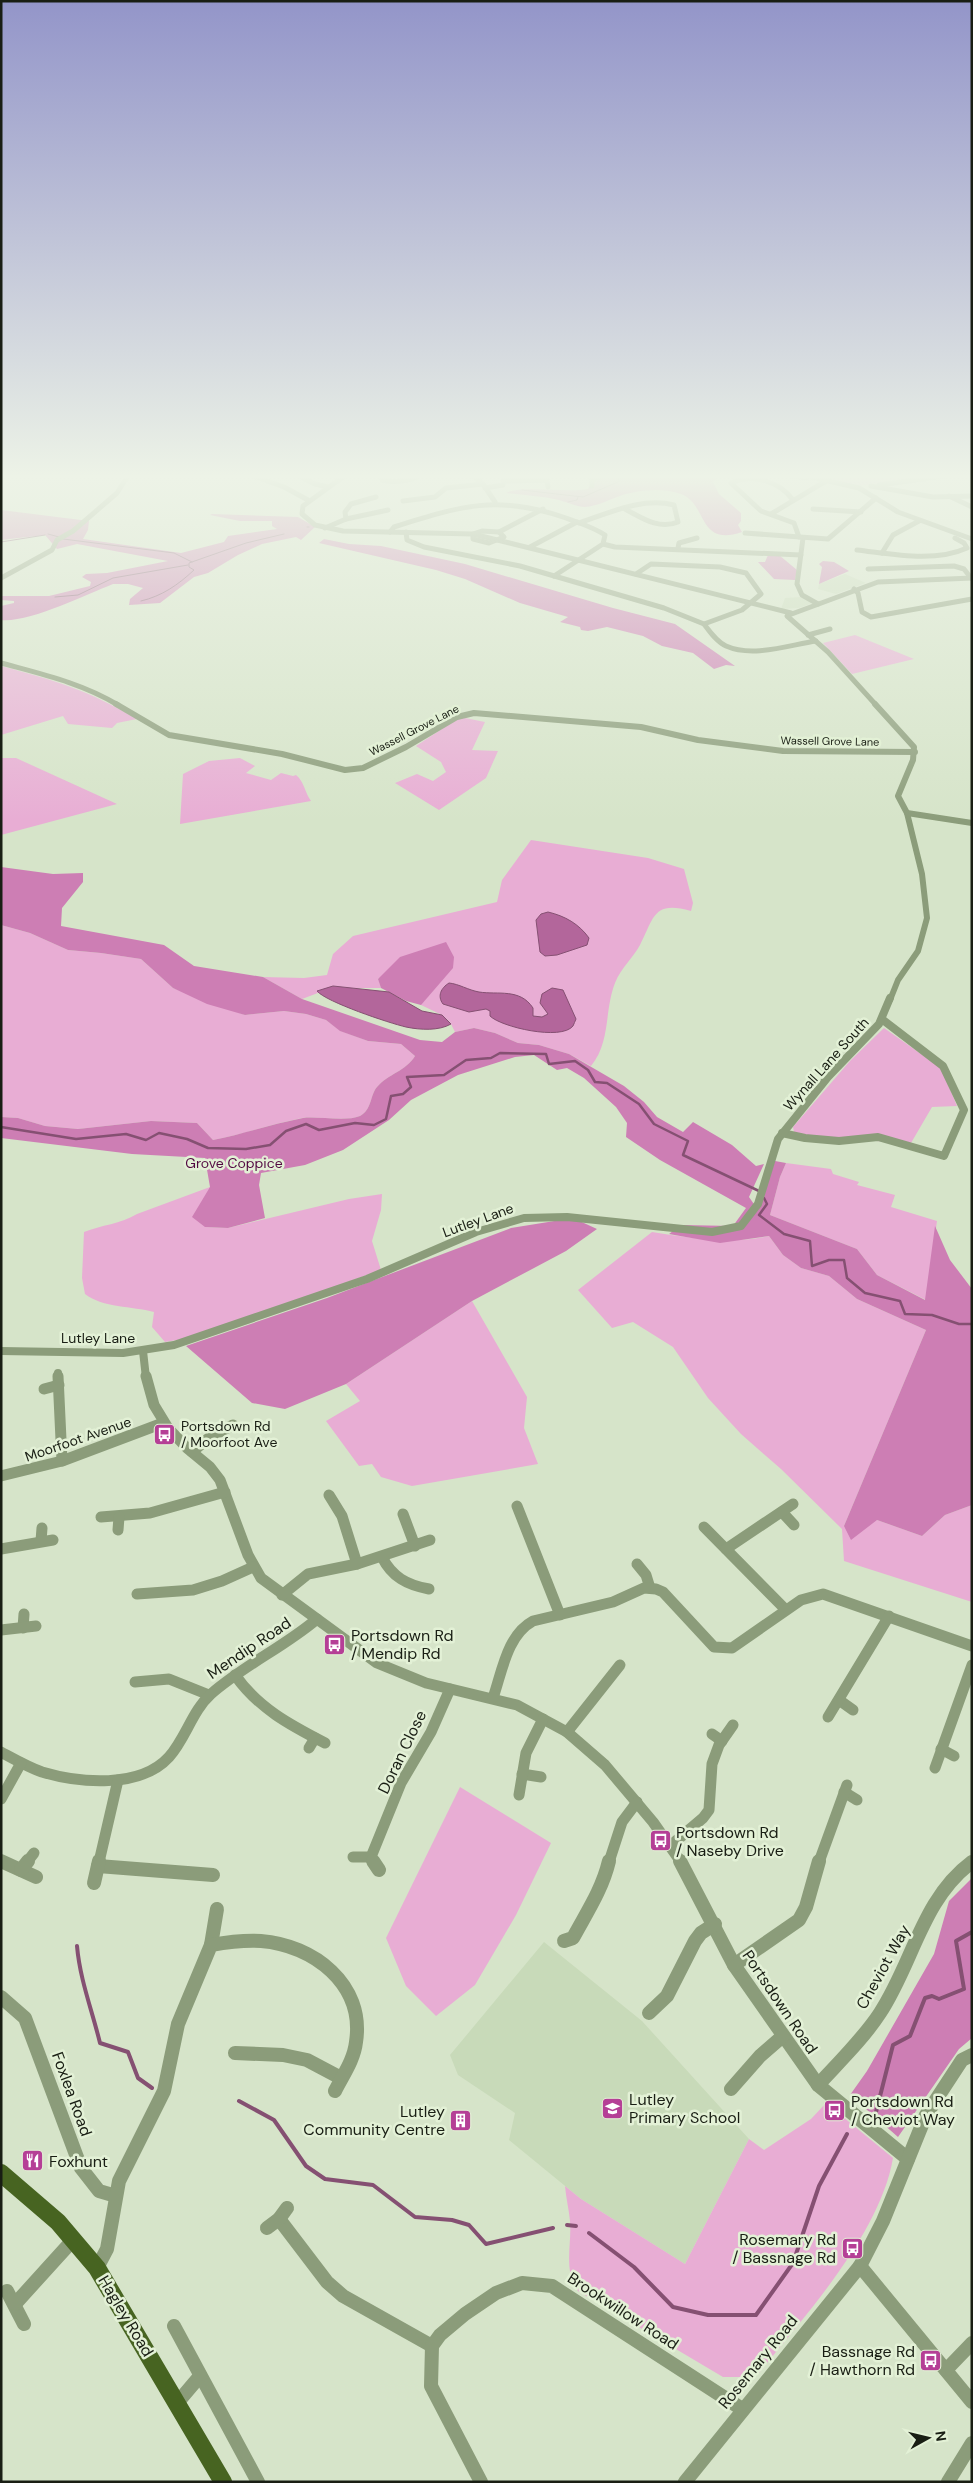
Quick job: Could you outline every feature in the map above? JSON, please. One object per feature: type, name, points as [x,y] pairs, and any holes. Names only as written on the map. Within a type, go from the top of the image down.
[{"type":"main road","name":"Hagley Road","points":[[1,2173],[58,2222],[97,2268],[224,2482]]},
{"type":"street","points":[[602,590],[664,608],[704,624],[726,646],[742,651],[816,641]]},
{"type":"street","points":[[698,590],[787,613],[818,604],[852,590]]},
{"type":"street","points":[[704,624],[742,610],[762,592],[760,590]]},
{"type":"street","points":[[799,590],[818,604]]},
{"type":"street","points":[[855,590],[858,593],[862,612],[871,617],[972,600]]},
{"type":"street","points":[[787,613],[908,738],[915,752]]},
{"type":"street","points":[[808,636],[826,629]]},
{"type":"street","name":"Wassell Grove Lane","points":[[1,663],[61,679],[102,695],[170,735],[282,754],[345,770],[363,768],[406,747],[457,717],[474,713],[641,727],[698,740],[783,751],[915,752]]},
{"type":"street","name":"Wynall Lane South","points":[[782,1133],[828,1077],[883,1020],[898,980],[918,951],[927,918],[922,874],[907,813],[898,796],[898,790],[915,761],[915,752]]},
{"type":"street","points":[[907,813],[972,823]]},
{"type":"street","points":[[782,1133],[805,1138],[839,1141],[878,1137],[944,1156],[964,1110],[947,1070],[883,1020]]},
{"type":"street","name":"Lutley Lane","points":[[1,1351],[143,1351],[194,1339],[367,1279],[476,1232],[524,1218],[566,1217],[687,1231],[712,1232],[736,1229],[741,1226],[758,1204],[778,1139],[782,1133]]},
{"type":"street","name":"Portsdown Road","points":[[143,1351],[145,1380],[150,1396],[163,1423],[216,1473],[253,1567],[261,1578],[351,1646],[377,1663],[405,1676],[450,1689],[494,1698],[516,1706],[567,1732],[604,1764],[637,1802],[683,1865],[715,1924],[734,1965],[818,2085],[908,2159]]},
{"type":"street","points":[[58,1373],[62,1461]]},
{"type":"street","points":[[44,1388],[59,1385]]},
{"type":"street","name":"Moorfoot Avenue","points":[[1,1476],[62,1461],[163,1423]]},
{"type":"street","points":[[192,1452],[220,1427],[233,1426]]},
{"type":"street","points":[[101,1517],[158,1513],[225,1492]]},
{"type":"street","points":[[329,1495],[342,1516],[357,1564]]},
{"type":"street","points":[[726,1549],[793,1504]]},
{"type":"street","points":[[517,1506],[536,1548],[560,1614]]},
{"type":"street","points":[[782,1512],[794,1525]]},
{"type":"street","points":[[403,1514],[415,1546]]},
{"type":"street","points":[[118,1530],[119,1517]]},
{"type":"street","points":[[704,1527],[785,1609]]},
{"type":"street","points":[[41,1542],[42,1528]]},
{"type":"street","points":[[1,1549],[53,1540]]},
{"type":"street","points":[[282,1595],[308,1574],[357,1564],[430,1540]]},
{"type":"street","points":[[382,1556],[394,1576],[412,1587],[429,1589]]},
{"type":"street","points":[[637,1564],[646,1575],[650,1588]]},
{"type":"street","points":[[137,1594],[193,1590],[222,1581],[253,1567]]},
{"type":"street","points":[[494,1698],[518,1631],[534,1621],[613,1602],[644,1588],[663,1592],[714,1646],[720,1648],[732,1648],[785,1609],[811,1596],[823,1594],[972,1646]]},
{"type":"street","points":[[23,1628],[24,1614]]},
{"type":"street","points":[[828,1717],[889,1616]]},
{"type":"street","name":"Mendip Road","points":[[1,1752],[21,1763],[56,1776],[118,1780],[145,1775],[161,1765],[175,1748],[209,1695],[235,1675],[298,1636],[317,1619]]},
{"type":"street","points":[[1,1630],[36,1626]]},
{"type":"street","points":[[567,1732],[620,1665]]},
{"type":"street","points":[[935,1768],[972,1665]]},
{"type":"street","points":[[235,1675],[244,1690],[275,1717],[316,1743]]},
{"type":"street","points":[[135,1682],[168,1678],[209,1695]]},
{"type":"street","name":"Doran Close","points":[[370,1857],[401,1783],[430,1732],[450,1689]]},
{"type":"street","points":[[839,1700],[854,1710]]},
{"type":"street","points":[[519,1795],[526,1753],[543,1719]]},
{"type":"street","points":[[670,1846],[703,1818],[709,1810],[712,1764],[717,1737],[733,1725]]},
{"type":"street","points":[[941,1749],[954,1756]]},
{"type":"street","points":[[1,1799],[21,1763]]},
{"type":"street","points":[[522,1774],[541,1777]]},
{"type":"street","points":[[94,1883],[118,1780]]},
{"type":"street","points":[[734,1965],[799,1920],[806,1907],[824,1843],[846,1788],[858,1800]]},
{"type":"street","points":[[572,1940],[600,1889],[618,1824],[637,1802]]},
{"type":"street","points":[[21,1870],[34,1854]]},
{"type":"street","points":[[353,1857],[370,1857],[379,1870]]},
{"type":"street","points":[[1,1861],[36,1877]]},
{"type":"street","name":"Cheviot Way","points":[[818,2085],[880,2013],[913,1950],[937,1898],[964,1866],[972,1862]]},
{"type":"street","points":[[98,1866],[213,1876]]},
{"type":"street","points":[[97,2268],[107,2249],[119,2181],[164,2091],[178,2024],[197,1974],[211,1945],[216,1909]]},
{"type":"street","points":[[649,2013],[667,1996],[695,1941],[701,1933],[715,1924]]},
{"type":"street","points":[[211,1945],[231,1941],[280,1944],[301,1949],[334,1969],[350,1992],[356,2010],[358,2034],[355,2050],[335,2091]]},
{"type":"street","name":"Foxlea Road","points":[[1,1997],[25,2018],[81,2168],[96,2189],[105,2196],[116,2196]]},
{"type":"street","points":[[731,2089],[760,2056],[783,2036]]},
{"type":"street","points":[[235,2053],[283,2055],[307,2060],[341,2078]]},
{"type":"street","points":[[972,2055],[962,2060],[926,2115],[883,2220],[860,2266],[972,2402]]},
{"type":"street","points":[[277,2218],[327,2282],[343,2296],[432,2346],[431,2386],[481,2482]]},
{"type":"street","points":[[24,2324],[11,2298],[74,2240]]},
{"type":"street","name":"Rosemary Road","points":[[685,2482],[742,2409],[860,2266]]},
{"type":"street","name":"Brookwillow Road","points":[[432,2346],[440,2335],[464,2314],[496,2293],[522,2283],[538,2283],[552,2286],[742,2409]]},
{"type":"street","points":[[174,2326],[258,2482]]},
{"type":"street","points":[[946,2370],[972,2343]]},
{"type":"street","points":[[178,2402],[200,2376]]},
{"type":"street","points":[[948,2482],[972,2442]]},
{"type":"shaded area","points":[[821,590],[847,590],[836,594]]},
{"type":"shaded area","points":[[802,597],[813,603],[799,608],[781,609],[785,598]]},
{"type":"shaded area","points":[[855,635],[914,659],[852,674],[823,643]]},
{"type":"shaded area","points":[[1,666],[71,687],[120,709],[137,719],[117,723],[112,728],[68,724],[63,716],[1,735]]},
{"type":"shaded area","points":[[460,717],[485,722],[472,750],[498,751],[486,778],[439,810],[395,783],[417,774],[433,781],[446,772],[441,762],[416,746]]},
{"type":"shaded area","points":[[1,758],[16,758],[117,804],[1,835]]},
{"type":"shaded area","points":[[240,758],[255,766],[246,773],[271,780],[281,773],[296,775],[301,780],[311,801],[180,824],[183,774],[209,761]]},
{"type":"shaded area","points":[[531,840],[648,858],[684,869],[693,903],[691,911],[669,908],[662,910],[652,919],[640,945],[615,983],[609,1004],[602,1047],[591,1066],[569,1054],[539,1045],[518,1043],[495,1033],[474,1028],[455,1032],[450,1022],[442,1015],[421,1005],[378,978],[381,988],[331,988],[302,999],[263,977],[304,978],[327,975],[333,954],[353,936],[497,902],[502,880]]},
{"type":"shaded area","points":[[548,912],[566,918],[581,929],[589,938],[587,945],[557,955],[545,956],[540,952],[536,920],[541,914]]},
{"type":"shaded area","points":[[1,925],[30,933],[68,950],[141,959],[173,988],[245,1015],[284,1011],[306,1014],[326,1020],[341,1031],[368,1041],[401,1044],[415,1056],[407,1065],[377,1087],[367,1110],[360,1116],[347,1119],[302,1118],[213,1140],[197,1123],[151,1121],[78,1129],[45,1126],[18,1118],[1,1117]]},
{"type":"shaded area","points":[[449,983],[479,992],[522,997],[533,1008],[533,1016],[542,1017],[548,1014],[540,1003],[542,994],[552,988],[563,990],[576,1019],[573,1026],[557,1032],[531,1031],[518,1028],[496,1020],[490,1016],[490,1011],[486,1009],[469,1012],[443,1004],[440,998],[441,992]]},
{"type":"shaded area","points":[[333,986],[389,992],[422,1011],[442,1015],[451,1024],[435,1029],[406,1027],[358,1012],[332,1001],[317,991]]},
{"type":"shaded area","points":[[884,1028],[941,1068],[957,1106],[932,1107],[911,1143],[806,1137],[794,1132],[793,1127],[850,1061]]},
{"type":"shaded area","points":[[786,1163],[831,1169],[833,1174],[859,1182],[857,1185],[895,1195],[891,1207],[937,1221],[926,1300],[877,1275],[857,1249],[770,1215],[780,1177]]},
{"type":"shaded area","points":[[210,1187],[205,1227],[228,1228],[349,1199],[382,1194],[381,1210],[372,1241],[381,1270],[195,1337],[165,1342],[152,1327],[154,1312],[100,1302],[85,1294],[82,1278],[84,1232],[124,1220]]},
{"type":"shaded area","points":[[652,1232],[725,1240],[755,1239],[769,1236],[783,1255],[801,1268],[829,1276],[857,1299],[926,1330],[844,1526],[877,1520],[922,1536],[945,1515],[972,1505],[972,1602],[844,1561],[842,1529],[781,1469],[741,1434],[708,1398],[673,1347],[633,1322],[612,1328],[578,1290]]},
{"type":"shaded area","points":[[472,1301],[527,1397],[524,1428],[538,1464],[412,1486],[381,1477],[372,1464],[359,1466],[326,1421],[360,1401],[346,1384]]},
{"type":"shaded area","points":[[460,1787],[551,1843],[516,1915],[475,1985],[436,2016],[406,1986],[386,1938]]},
{"type":"shaded area","name":"Lutley Primary School","points":[[544,1942],[642,2021],[749,2139],[685,2264],[581,2199],[509,2140],[515,2113],[458,2075],[450,2055]]},
{"type":"shaded area","points":[[826,2103],[893,2158],[885,2187],[873,2215],[857,2244],[819,2299],[759,2373],[745,2377],[723,2377],[578,2291],[573,2283],[569,2266],[570,2221],[565,2186],[581,2199],[685,2264],[749,2139],[764,2150],[811,2119]]},
{"type":"green space","points":[[74,590],[99,590],[41,613],[13,620],[1,620],[1,606],[14,603],[14,601],[1,600],[1,596],[49,596]]},
{"type":"green space","points":[[141,590],[177,590],[160,603],[129,605],[130,599]]},
{"type":"green space","points":[[490,590],[552,590],[675,624],[735,666],[726,665],[714,669],[693,653],[662,646],[643,636],[607,627],[588,631],[581,630],[580,627],[560,622],[568,617],[520,603]]},
{"type":"green space","name":"Grove Coppice","points":[[1,867],[53,874],[83,873],[83,882],[62,908],[61,926],[164,945],[194,966],[263,977],[302,999],[420,1040],[442,1042],[455,1032],[474,1028],[495,1033],[518,1043],[539,1045],[569,1054],[624,1086],[644,1102],[657,1117],[683,1132],[693,1122],[732,1145],[756,1166],[764,1164],[749,1197],[758,1210],[775,1161],[786,1163],[780,1177],[770,1215],[857,1249],[877,1275],[925,1300],[935,1226],[950,1260],[972,1289],[972,1505],[945,1515],[922,1536],[877,1520],[851,1540],[844,1526],[926,1330],[857,1299],[829,1276],[801,1268],[783,1255],[769,1236],[720,1243],[669,1234],[681,1225],[733,1226],[746,1208],[660,1160],[626,1137],[627,1123],[616,1107],[584,1078],[567,1068],[557,1070],[534,1055],[515,1057],[458,1075],[411,1100],[389,1120],[343,1150],[305,1165],[261,1173],[259,1185],[265,1218],[228,1228],[205,1227],[192,1217],[210,1187],[205,1158],[132,1154],[1,1138],[1,1117],[18,1118],[45,1126],[78,1129],[151,1121],[197,1123],[213,1140],[303,1118],[354,1118],[367,1110],[377,1087],[407,1065],[415,1056],[401,1044],[368,1041],[340,1031],[326,1020],[306,1014],[284,1011],[245,1015],[207,1004],[173,988],[141,959],[68,950],[30,933],[1,925]]},
{"type":"green space","points":[[446,942],[454,957],[453,968],[421,1005],[406,1001],[381,988],[378,979],[400,957]]},
{"type":"green space","points":[[573,1218],[597,1229],[566,1251],[472,1301],[346,1384],[285,1409],[252,1403],[186,1346],[327,1298],[511,1228]]},
{"type":"green space","points":[[972,1878],[972,2038],[959,2049],[898,2137],[850,2095],[867,2071],[934,1954],[949,1901]]},
{"type":"waterway","points":[[55,597],[78,595],[89,590]]},
{"type":"waterway","points":[[141,601],[168,590]]},
{"type":"waterway","points":[[1,1127],[76,1139],[126,1134],[146,1140],[159,1133],[187,1139],[208,1148],[246,1149],[270,1145],[286,1131],[306,1124],[319,1130],[355,1123],[374,1125],[386,1119],[391,1096],[403,1094],[411,1087],[407,1077],[444,1075],[466,1060],[491,1058],[500,1053],[546,1054],[549,1064],[575,1061],[588,1070],[595,1082],[607,1083],[639,1104],[654,1124],[688,1141],[683,1155],[759,1191]]},
{"type":"waterway","points":[[764,1198],[767,1204],[759,1215],[784,1234],[810,1241],[812,1266],[829,1260],[844,1260],[847,1278],[865,1293],[900,1301],[905,1314],[932,1315],[959,1324],[972,1324]]},
{"type":"waterway","points":[[875,2116],[893,2045],[910,2036],[925,1998],[932,1996],[939,1999],[964,1989],[956,1941],[972,1932]]},
{"type":"waterway","points":[[77,1946],[83,1983],[100,2043],[128,2052],[138,2078],[152,2088]]},
{"type":"waterway","points":[[239,2101],[274,2120],[306,2166],[325,2179],[373,2185],[415,2217],[452,2220],[469,2225],[486,2244],[553,2228]]},
{"type":"waterway","points":[[589,2233],[634,2267],[673,2307],[708,2315],[756,2315],[793,2263],[819,2186],[847,2134]]},
{"type":"waterway","points":[[567,2225],[576,2226]]},
{"type":"place","name":"Portsdown Rd / Moorfoot Ave","points":[[165,1434]]},
{"type":"place","name":"Portsdown Rd / Mendip Rd","points":[[335,1644]]},
{"type":"place","name":"Portsdown Rd / Naseby Drive","points":[[660,1841]]},
{"type":"place","name":"Lutley Primary School","points":[[613,2108]]},
{"type":"place","name":"Portsdown Rd / Cheviot Way","points":[[835,2110]]},
{"type":"place","name":"Lutley Community Centre","points":[[461,2120]]},
{"type":"place","name":"Foxhunt","points":[[33,2161]]},
{"type":"place","name":"Rosemary Rd / Bassnage Rd","points":[[852,2248]]},
{"type":"place","name":"Bassnage Rd / Hawthorn Rd","points":[[931,2360]]}]
